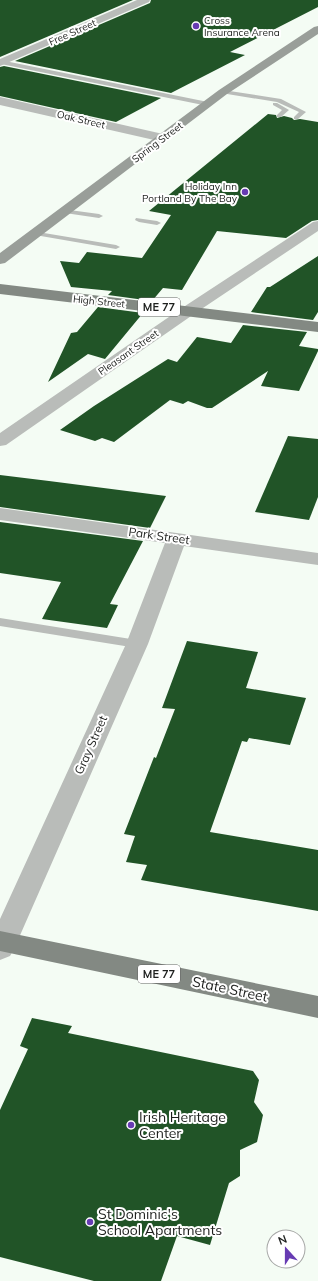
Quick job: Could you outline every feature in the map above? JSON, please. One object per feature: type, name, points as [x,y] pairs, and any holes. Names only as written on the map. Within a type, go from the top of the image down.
[{"type":"main road","name":"High Street","points":[[0,289],[318,327]]},
{"type":"main road","name":"State Street","points":[[1,944],[318,1007]]},
{"type":"street","name":"Free Street","points":[[1,63],[144,0]]},
{"type":"street","name":"Spring Street","points":[[0,260],[216,98],[318,29]]},
{"type":"street","name":"Oak Street","points":[[0,101],[163,138]]},
{"type":"street","name":"Pleasant Street","points":[[0,442],[188,311],[318,225]]},
{"type":"street","name":"Park Street","points":[[0,514],[318,559]]},
{"type":"street","name":"Gray Street","points":[[1,944],[137,644],[177,538]]},
{"type":"lane","points":[[1,63],[216,98],[274,104],[286,110],[279,116]]},
{"type":"lane","points":[[216,98],[279,100],[303,112],[296,118]]},
{"type":"lane","points":[[65,211],[99,216]]},
{"type":"lane","points":[[139,220],[157,222]]},
{"type":"lane","points":[[35,234],[116,247]]},
{"type":"lane","points":[[0,622],[137,644]]},
{"type":"building","points":[[0,0],[133,0],[0,57]]},
{"type":"building","points":[[151,0],[318,0],[318,7],[230,52],[245,55],[171,93],[15,61],[150,3]]},
{"type":"building","points":[[4,66],[161,98],[116,122],[0,96],[0,67]]},
{"type":"building","points":[[268,114],[276,115],[277,118],[284,116],[294,120],[300,119],[318,122],[318,220],[312,221],[286,238],[217,231],[182,290],[163,288],[152,301],[108,295],[112,291],[71,287],[60,261],[79,263],[87,252],[142,258],[171,215],[149,211]]},
{"type":"building","points":[[318,256],[318,312],[313,320],[251,312],[267,287],[270,287]]},
{"type":"building","points":[[98,307],[143,313],[105,359],[88,354],[48,382],[71,333],[77,332]]},
{"type":"building","points":[[243,325],[307,332],[299,346],[318,349],[318,351],[299,391],[261,386],[268,371],[212,408],[207,408],[188,401],[183,404],[170,400],[114,442],[102,438],[95,441],[60,430],[94,406],[168,359],[177,362],[197,337],[231,343]]},
{"type":"building","points":[[288,436],[318,439],[318,497],[309,520],[255,512]]},
{"type":"building","points":[[0,475],[166,496],[150,528],[0,507]]},
{"type":"building","points":[[0,522],[143,541],[110,604],[118,605],[107,628],[42,619],[61,582],[0,573]]},
{"type":"building","points":[[187,641],[258,652],[246,688],[306,698],[290,745],[249,738],[247,742],[242,741],[210,832],[318,850],[318,911],[141,880],[147,865],[126,862],[135,836],[124,834],[154,757],[156,758],[175,709],[162,708]]},
{"type":"building","name":"Irish Heritage Center","points":[[32,1018],[72,1026],[68,1033],[253,1071],[259,1080],[254,1102],[263,1115],[257,1142],[240,1150],[240,1176],[229,1183],[210,1245],[177,1236],[161,1281],[94,1281],[0,1257],[0,1110],[28,1049],[20,1046]]},
{"type":"place","name":"Cross Insurance Arena","points":[[196,26]]},
{"type":"place","name":"Holiday Inn Portland By The Bay","points":[[245,192]]},
{"type":"place","name":"Irish Heritage Center","points":[[131,1125]]},
{"type":"place","name":"St Dominic's School Apartments","points":[[90,1222]]}]
